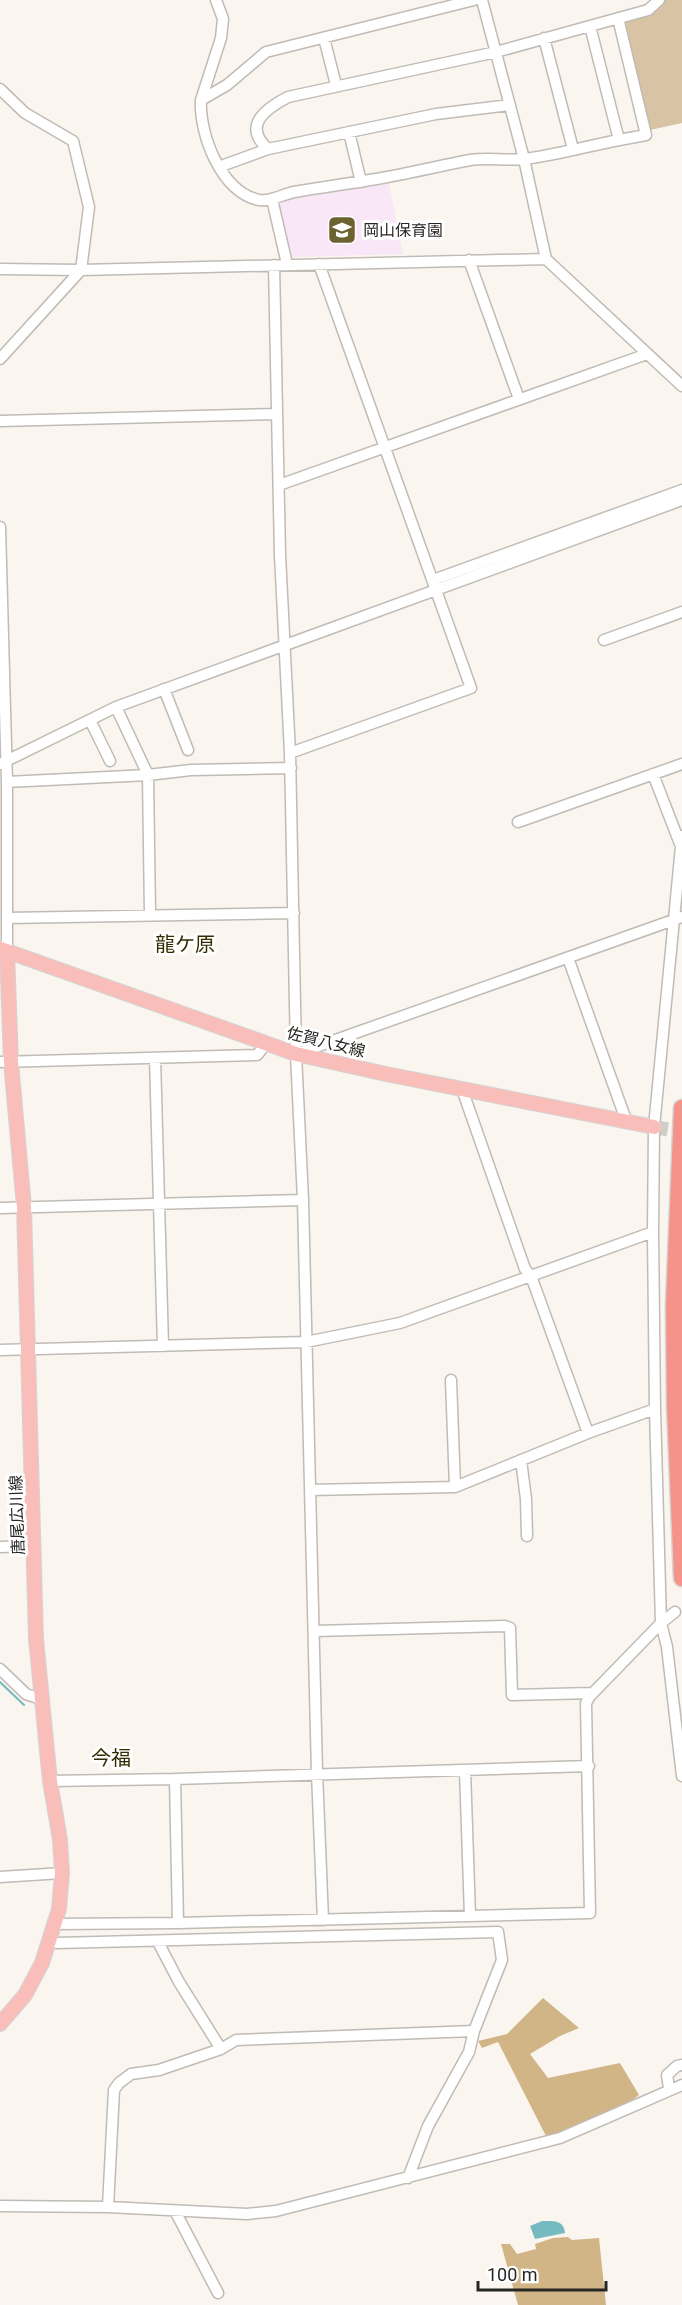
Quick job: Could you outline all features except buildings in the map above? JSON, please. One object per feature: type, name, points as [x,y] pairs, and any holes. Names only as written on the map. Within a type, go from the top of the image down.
[{"type":"highway","points":[[682,1108],[674,1305],[675,1405],[682,1578]]},
{"type":"main road","name":"佐賀八女線","points":[[3,950],[296,1054],[654,1127]]},
{"type":"main road","name":"唐尾広川線","points":[[0,2024],[25,1995],[42,1963],[59,1909],[62,1873],[36,1640],[24,1207],[5,1062],[3,950]]},
{"type":"street","points":[[216,0],[223,20],[221,38],[201,100],[200,114],[208,144],[218,166],[241,192],[260,200],[272,199],[291,192],[360,182],[473,160],[524,159],[646,135],[618,18]]},
{"type":"street","points":[[201,100],[227,85],[266,52],[474,0]]},
{"type":"street","points":[[482,0],[524,159],[546,259],[682,386]]},
{"type":"street","points":[[268,149],[257,136],[257,123],[261,117],[288,97],[496,52],[648,10],[658,0]]},
{"type":"street","points":[[590,26],[619,140]]},
{"type":"street","points":[[324,38],[336,85]]},
{"type":"street","points":[[544,38],[573,149]]},
{"type":"street","points":[[0,89],[24,113],[73,141],[89,207],[81,270],[0,359]]},
{"type":"street","points":[[224,165],[268,149],[436,114],[510,105]]},
{"type":"street","points":[[350,132],[360,182]]},
{"type":"street","points":[[272,199],[287,264]]},
{"type":"street","points":[[0,269],[81,270],[546,259]]},
{"type":"street","points":[[469,260],[519,399]]},
{"type":"street","points":[[290,753],[471,688],[319,264]]},
{"type":"street","points":[[274,265],[280,555],[291,768],[296,1054],[303,1200],[317,1773],[323,1920]]},
{"type":"street","points":[[279,485],[647,354]]},
{"type":"street","points":[[0,421],[277,414]]},
{"type":"street","points":[[3,762],[116,707],[285,645],[682,490]]},
{"type":"street","points":[[434,585],[682,500]]},
{"type":"street","points":[[0,527],[3,762],[7,782],[7,918],[3,950]]},
{"type":"street","points":[[604,640],[682,612]]},
{"type":"street","points":[[164,689],[188,750]]},
{"type":"street","points":[[116,707],[148,775],[150,915]]},
{"type":"street","points":[[90,720],[110,761]]},
{"type":"street","points":[[518,822],[682,764]]},
{"type":"street","points":[[7,782],[148,775],[191,770],[291,768]]},
{"type":"street","points":[[653,774],[681,841],[678,919],[654,1127],[653,1232],[661,1623],[667,1647],[682,1776]]},
{"type":"street","points":[[7,918],[294,913]]},
{"type":"street","points":[[296,1054],[678,919]]},
{"type":"street","points":[[568,958],[626,1120]]},
{"type":"street","points":[[5,1062],[257,1055],[267,1043]]},
{"type":"street","points":[[155,1058],[162,1346]]},
{"type":"street","points":[[462,1089],[525,1269],[531,1276],[588,1433]]},
{"type":"street","points":[[0,1208],[303,1200]]},
{"type":"street","points":[[0,1350],[306,1342],[400,1323],[653,1232]]},
{"type":"street","points":[[451,1380],[455,1487]]},
{"type":"street","points":[[310,1490],[455,1487],[588,1433],[655,1409]]},
{"type":"street","points":[[521,1460],[526,1499],[527,1536]]},
{"type":"street","points":[[0,1547],[35,1546]]},
{"type":"street","points":[[55,1924],[590,1913],[586,1703],[592,1693],[661,1623],[675,1612]]},
{"type":"street","points":[[314,1631],[505,1626],[510,1628],[512,1695],[592,1693]]},
{"type":"street","points":[[0,1669],[26,1694],[41,1699]]},
{"type":"street","points":[[51,1780],[175,1779],[589,1766]]},
{"type":"street","points":[[465,1770],[470,1916]]},
{"type":"street","points":[[175,1779],[178,1923]]},
{"type":"street","points":[[0,1878],[62,1873]]},
{"type":"street","points":[[49,1941],[57,1943],[158,1942],[498,1932],[502,1960],[474,2031],[469,2052],[464,2065],[428,2126],[408,2178]]},
{"type":"street","points":[[158,1942],[179,1982],[221,2049]]},
{"type":"street","points":[[108,2207],[114,2090],[131,2074],[159,2070],[221,2049],[236,2040],[474,2031]]},
{"type":"street","points":[[669,2088],[667,2075],[677,2066],[682,2065]]},
{"type":"street","points":[[0,2206],[108,2207],[247,2214],[276,2211],[560,2138],[669,2088],[682,2085]]},
{"type":"street","points":[[175,2211],[218,2293]]},
{"type":"shaded area","points":[[663,0],[682,0],[682,123],[650,130],[621,20]]},
{"type":"shaded area","name":"岡山保育園","points":[[389,184],[403,254],[294,257],[291,255],[280,206],[282,202],[293,198]]},
{"type":"shaded area","points":[[543,1998],[579,2028],[560,2036],[530,2054],[548,2078],[620,2063],[639,2095],[621,2108],[547,2138],[498,2042],[482,2048],[478,2041],[507,2034]]},
{"type":"shaded area","points":[[568,2237],[572,2240],[599,2238],[606,2305],[518,2305],[501,2244],[510,2244],[517,2254],[536,2249],[535,2244],[553,2238]]},
{"type":"water","points":[[542,2221],[560,2223],[565,2233],[535,2239],[530,2226]]},
{"type":"waterway","points":[[0,1682],[24,1705]]},
{"type":"tunnel","points":[[654,1127],[682,1132]]},
{"type":"place","name":"岡山保育園","points":[[342,230]]},
{"type":"district","name":"龍ケ原","points":[[185,944]]},
{"type":"district","name":"今福","points":[[111,1758]]}]
